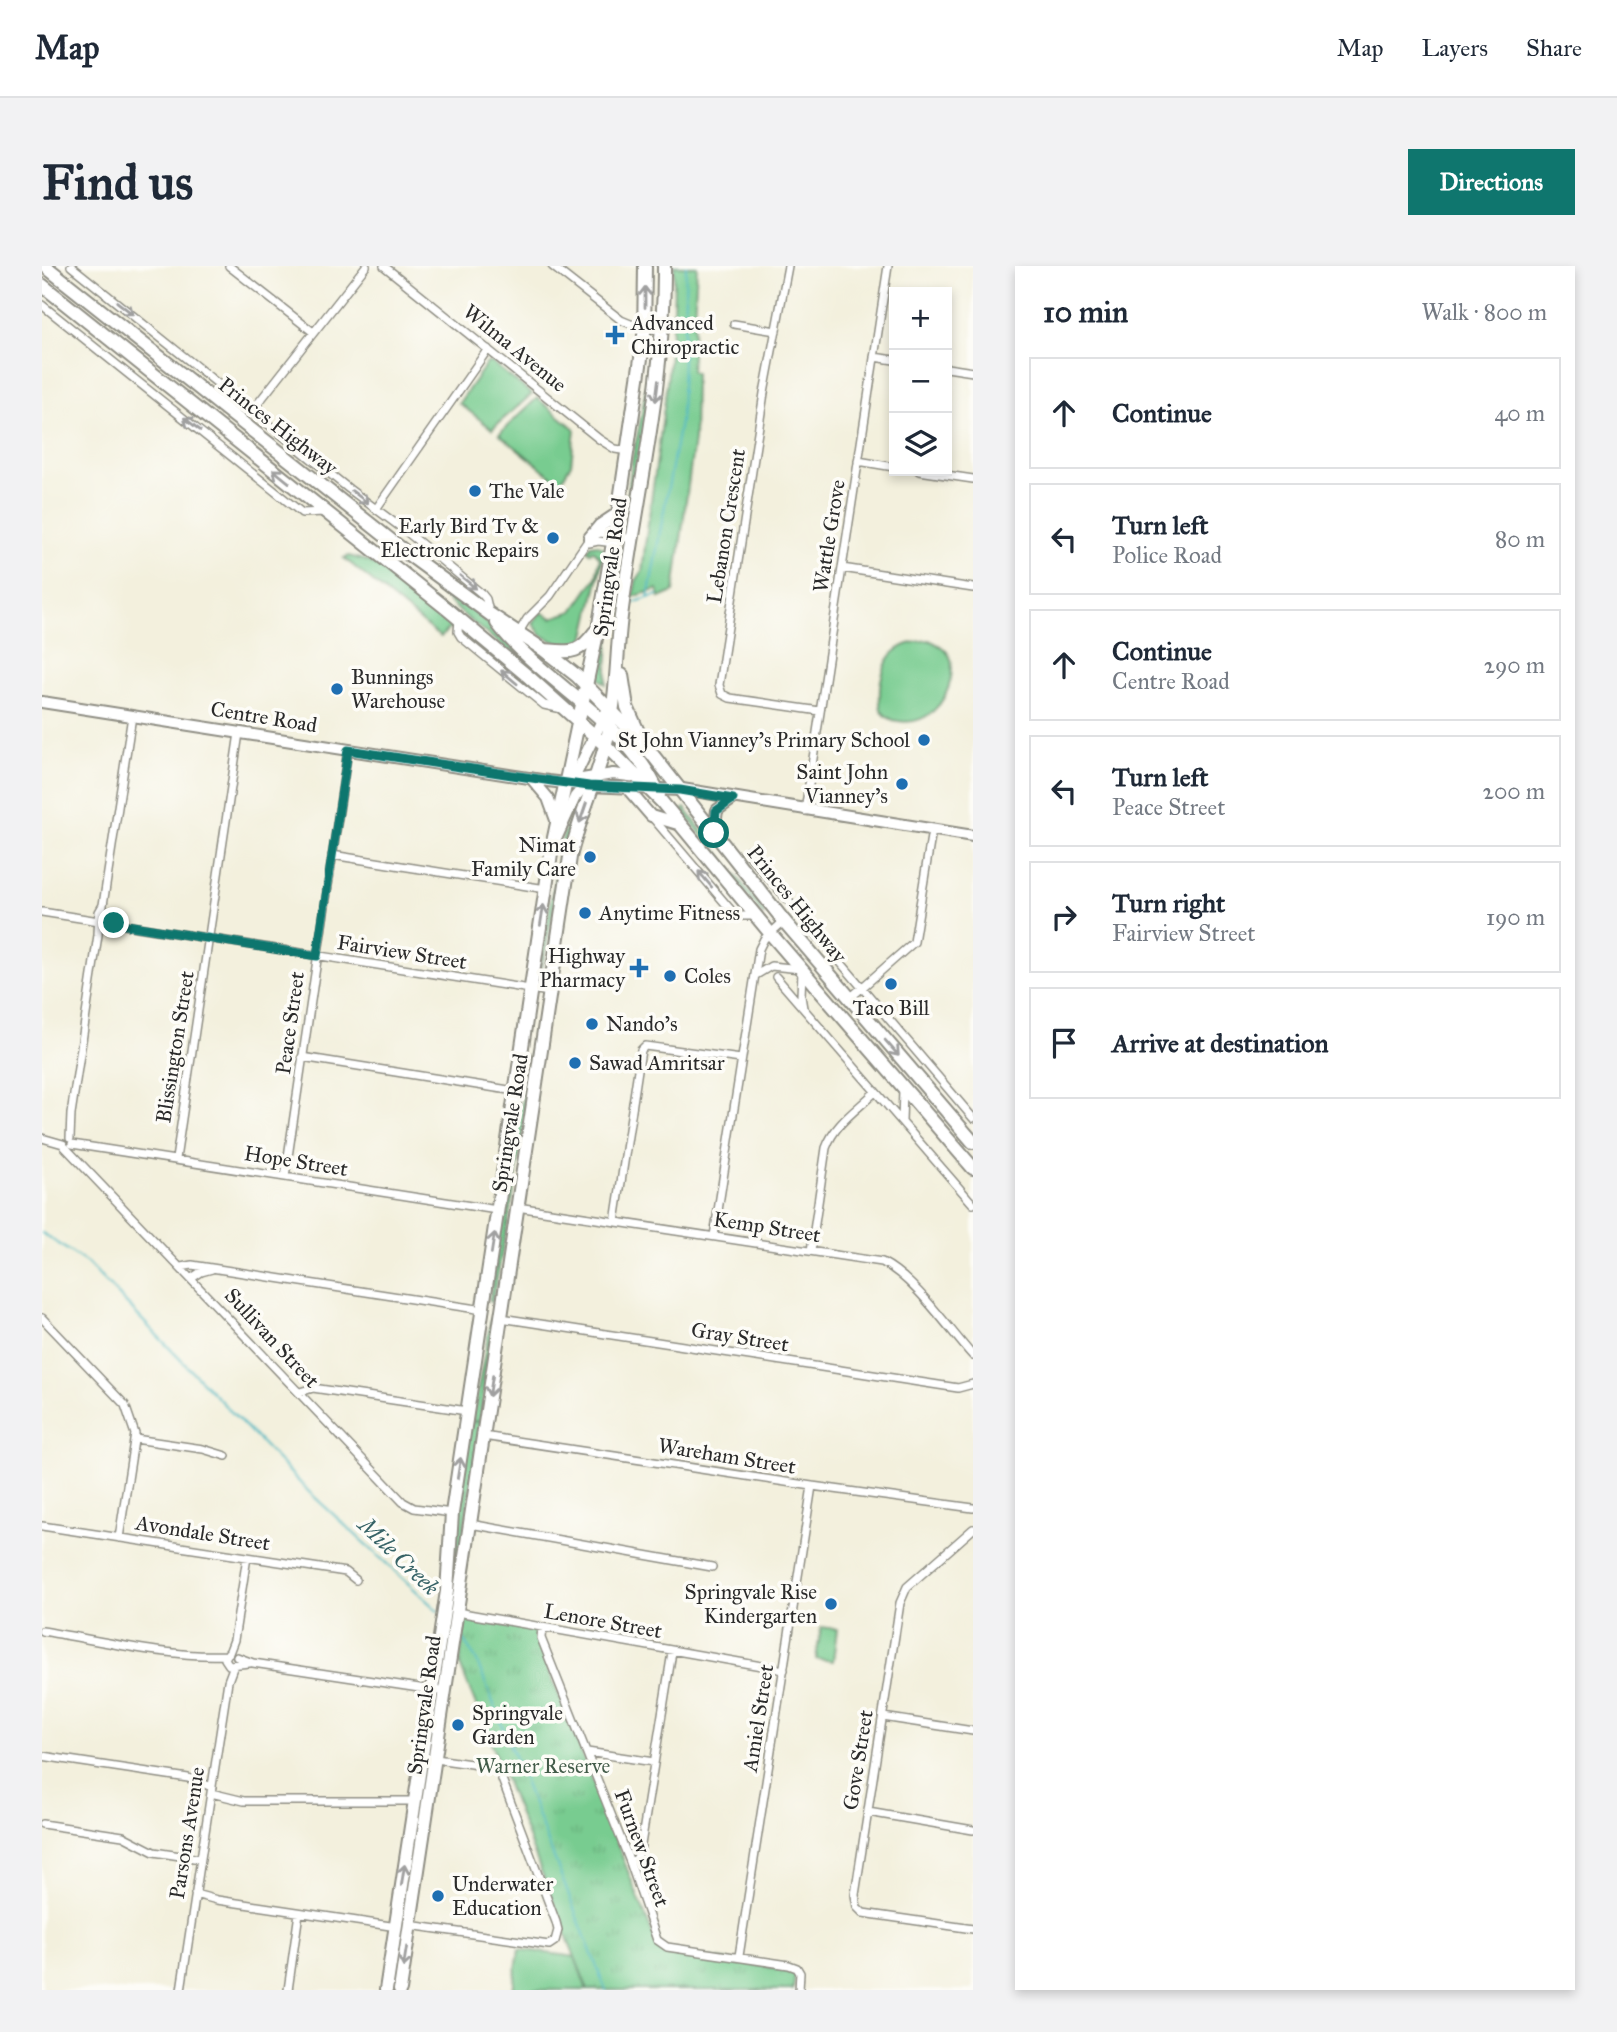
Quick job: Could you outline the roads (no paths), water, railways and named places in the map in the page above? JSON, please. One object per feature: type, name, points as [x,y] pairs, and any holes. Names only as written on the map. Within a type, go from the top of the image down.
[{"type":"highway","name":"Princes Highway","points":[[45,266],[365,519],[490,614],[544,650],[586,685],[611,717],[655,790],[681,825],[770,933],[973,1168]]},
{"type":"highway","name":"Springvale Road","points":[[386,1990],[449,1577],[452,1513],[552,847],[598,628],[628,451],[645,328],[645,266]]},
{"type":"highway","name":"Springvale Road","points":[[400,1990],[570,857],[591,782],[606,746],[611,717],[622,608],[654,412],[663,330],[664,266]]},
{"type":"highway","name":"Princes Highway","points":[[47,289],[459,619],[566,709],[636,777],[655,790]]},
{"type":"highway","points":[[587,542],[600,526],[618,514]]},
{"type":"highway","points":[[353,533],[365,519]]},
{"type":"highway","name":"Princes Highway","points":[[490,614],[515,643],[582,703],[611,717],[644,744],[784,921],[973,1142]]},
{"type":"highway","points":[[544,650],[576,651],[586,644],[598,628]]},
{"type":"highway","points":[[619,654],[627,707],[644,744]]},
{"type":"highway","points":[[482,1310],[501,1318]]},
{"type":"main road","name":"Centre Road","points":[[42,702],[564,783],[591,782],[655,790],[680,790],[973,836]]},
{"type":"main road","points":[[564,783],[577,772],[594,735],[611,717]]},
{"type":"main road","name":"Centre Road","points":[[591,782],[618,774],[636,777]]},
{"type":"main road","points":[[531,778],[547,797],[557,823]]},
{"type":"main road","points":[[552,847],[575,797],[591,782]]},
{"type":"main road","points":[[626,787],[650,815],[681,825]]},
{"type":"main road","points":[[714,833],[716,811],[733,799]]},
{"type":"street","name":"Princes Highway","points":[[71,266],[482,594],[490,614]]},
{"type":"street","points":[[229,266],[313,332]]},
{"type":"street","points":[[252,411],[366,266]]},
{"type":"street","name":"Wilma Avenue","points":[[384,266],[579,424],[615,449],[628,451]]},
{"type":"street","points":[[552,266],[621,320],[645,328],[663,330]]},
{"type":"street","name":"Lebanon Crescent","points":[[788,266],[719,685],[722,694],[730,698],[820,711]]},
{"type":"street","name":"Wattle Grove","points":[[805,811],[888,266]]},
{"type":"street","name":"Princes Highway","points":[[47,289],[42,305],[302,513],[326,512]]},
{"type":"street","points":[[734,324],[776,331]]},
{"type":"street","points":[[376,509],[488,349]]},
{"type":"street","points":[[874,357],[889,359]]},
{"type":"street","points":[[952,369],[973,372]]},
{"type":"street","points":[[159,398],[169,387]]},
{"type":"street","points":[[215,443],[225,431]]},
{"type":"street","points":[[858,461],[889,466]]},
{"type":"street","points":[[952,476],[973,479]]},
{"type":"street","points":[[519,632],[527,619],[547,599],[587,542],[601,533],[614,540],[632,539]]},
{"type":"street","points":[[842,568],[973,588]]},
{"type":"street","points":[[67,1142],[132,716]]},
{"type":"street","name":"Blissington Street","points":[[176,1159],[239,733]]},
{"type":"street","name":"Peace Street","points":[[285,1177],[348,750]]},
{"type":"street","name":"Princes Highway","points":[[650,815],[735,915],[756,916]]},
{"type":"street","points":[[849,999],[914,942],[932,830]]},
{"type":"street","name":"Princes Highway","points":[[748,850],[748,854],[973,1118]]},
{"type":"street","points":[[332,855],[546,889]]},
{"type":"street","name":"Fairview Street","points":[[42,912],[549,992]]},
{"type":"street","points":[[714,1236],[760,945],[784,921]]},
{"type":"street","points":[[755,976],[762,969],[771,966],[802,969]]},
{"type":"street","name":"Princes Highway","points":[[802,969],[803,1008]]},
{"type":"street","points":[[776,977],[973,1204]]},
{"type":"street","points":[[615,1222],[641,1050],[645,1046],[741,1059]]},
{"type":"street","points":[[302,1057],[516,1091]]},
{"type":"street","points":[[902,1123],[903,1087]]},
{"type":"street","points":[[811,1251],[826,1148],[830,1137],[835,1129],[875,1093]]},
{"type":"street","name":"Hope Street","points":[[43,1139],[497,1210]]},
{"type":"street","name":"Sullivan Street","points":[[67,1142],[81,1162],[403,1502],[414,1508],[452,1513]]},
{"type":"street","name":"Kemp Street","points":[[517,1207],[882,1262],[907,1280],[973,1356]]},
{"type":"street","points":[[181,1267],[192,1265],[482,1310]]},
{"type":"street","points":[[192,1278],[212,1269]]},
{"type":"street","points":[[42,1318],[127,1408],[134,1427],[135,1439],[119,1538]]},
{"type":"street","name":"Gray Street","points":[[501,1318],[958,1388],[973,1384]]},
{"type":"street","points":[[300,1392],[313,1388],[467,1411]]},
{"type":"street","name":"Wareham Street","points":[[483,1436],[970,1510]]},
{"type":"street","points":[[135,1439],[203,1449],[226,1456]]},
{"type":"street","name":"Amiel Street","points":[[738,1956],[812,1486]]},
{"type":"street","points":[[470,1524],[712,1567]]},
{"type":"street","name":"Avondale Street","points":[[42,1526],[346,1572],[356,1580]]},
{"type":"street","name":"Gove Street","points":[[972,1528],[906,1590],[900,1603],[855,1895],[857,1907],[863,1913],[973,1929]]},
{"type":"street","name":"Parsons Avenue","points":[[181,1990],[247,1557]]},
{"type":"street","name":"Lenore Street","points":[[456,1614],[784,1670]]},
{"type":"street","name":"Furnew Street","points":[[542,1628],[541,1638],[659,1942],[667,1947],[794,1966],[800,1973],[799,1990]]},
{"type":"street","points":[[42,1631],[446,1692]]},
{"type":"street","points":[[630,1863],[640,1852],[672,1652]]},
{"type":"street","points":[[883,1717],[973,1731]]},
{"type":"street","points":[[587,1752],[654,1762]]},
{"type":"street","points":[[42,1756],[188,1778],[211,1790],[244,1801],[414,1801]]},
{"type":"street","points":[[195,1897],[395,1927],[410,1925],[549,1945],[555,1941],[558,1934],[556,1922],[499,1774],[492,1767],[436,1759]]},
{"type":"street","points":[[868,1812],[973,1830]]},
{"type":"street","points":[[42,1824],[123,1836],[157,1853],[200,1859]]},
{"type":"street","points":[[288,1990],[299,1913]]},
{"type":"waterway","points":[[648,598],[681,417],[686,266]]},
{"type":"waterway","points":[[633,603],[657,595]]},
{"type":"waterway","name":"Mile Creek","points":[[42,1233],[87,1263],[308,1491],[438,1611]]},
{"type":"waterway","name":"Mile Creek","points":[[458,1633],[476,1659],[606,1990]]},
{"type":"place","name":"Advanced Chiropractic","points":[[615,335]]},
{"type":"place","name":"The Vale","points":[[475,491]]},
{"type":"place","name":"Early Bird Tv & Electronic Repairs","points":[[553,538]]},
{"type":"place","name":"Bunnings Warehouse","points":[[337,689]]},
{"type":"place","name":"St John Vianney's Primary School","points":[[924,740]]},
{"type":"place","name":"Saint John Vianney's","points":[[902,784]]},
{"type":"place","name":"Nimat Family Care","points":[[590,857]]},
{"type":"place","name":"Anytime Fitness","points":[[585,913]]},
{"type":"place","name":"Highway Pharmacy","points":[[639,968]]},
{"type":"place","name":"Coles","points":[[670,976]]},
{"type":"place","name":"Taco Bill","points":[[891,984]]},
{"type":"place","name":"Nando's","points":[[592,1024]]},
{"type":"place","name":"Sawad Amritsar","points":[[575,1063]]},
{"type":"place","name":"Springvale Rise Kindergarten","points":[[831,1604]]},
{"type":"place","name":"Springvale Garden","points":[[458,1725]]},
{"type":"place","name":"Underwater Education","points":[[438,1896]]},
{"type":"park label","name":"Warner Reserve","points":[[543,1766]]}]
